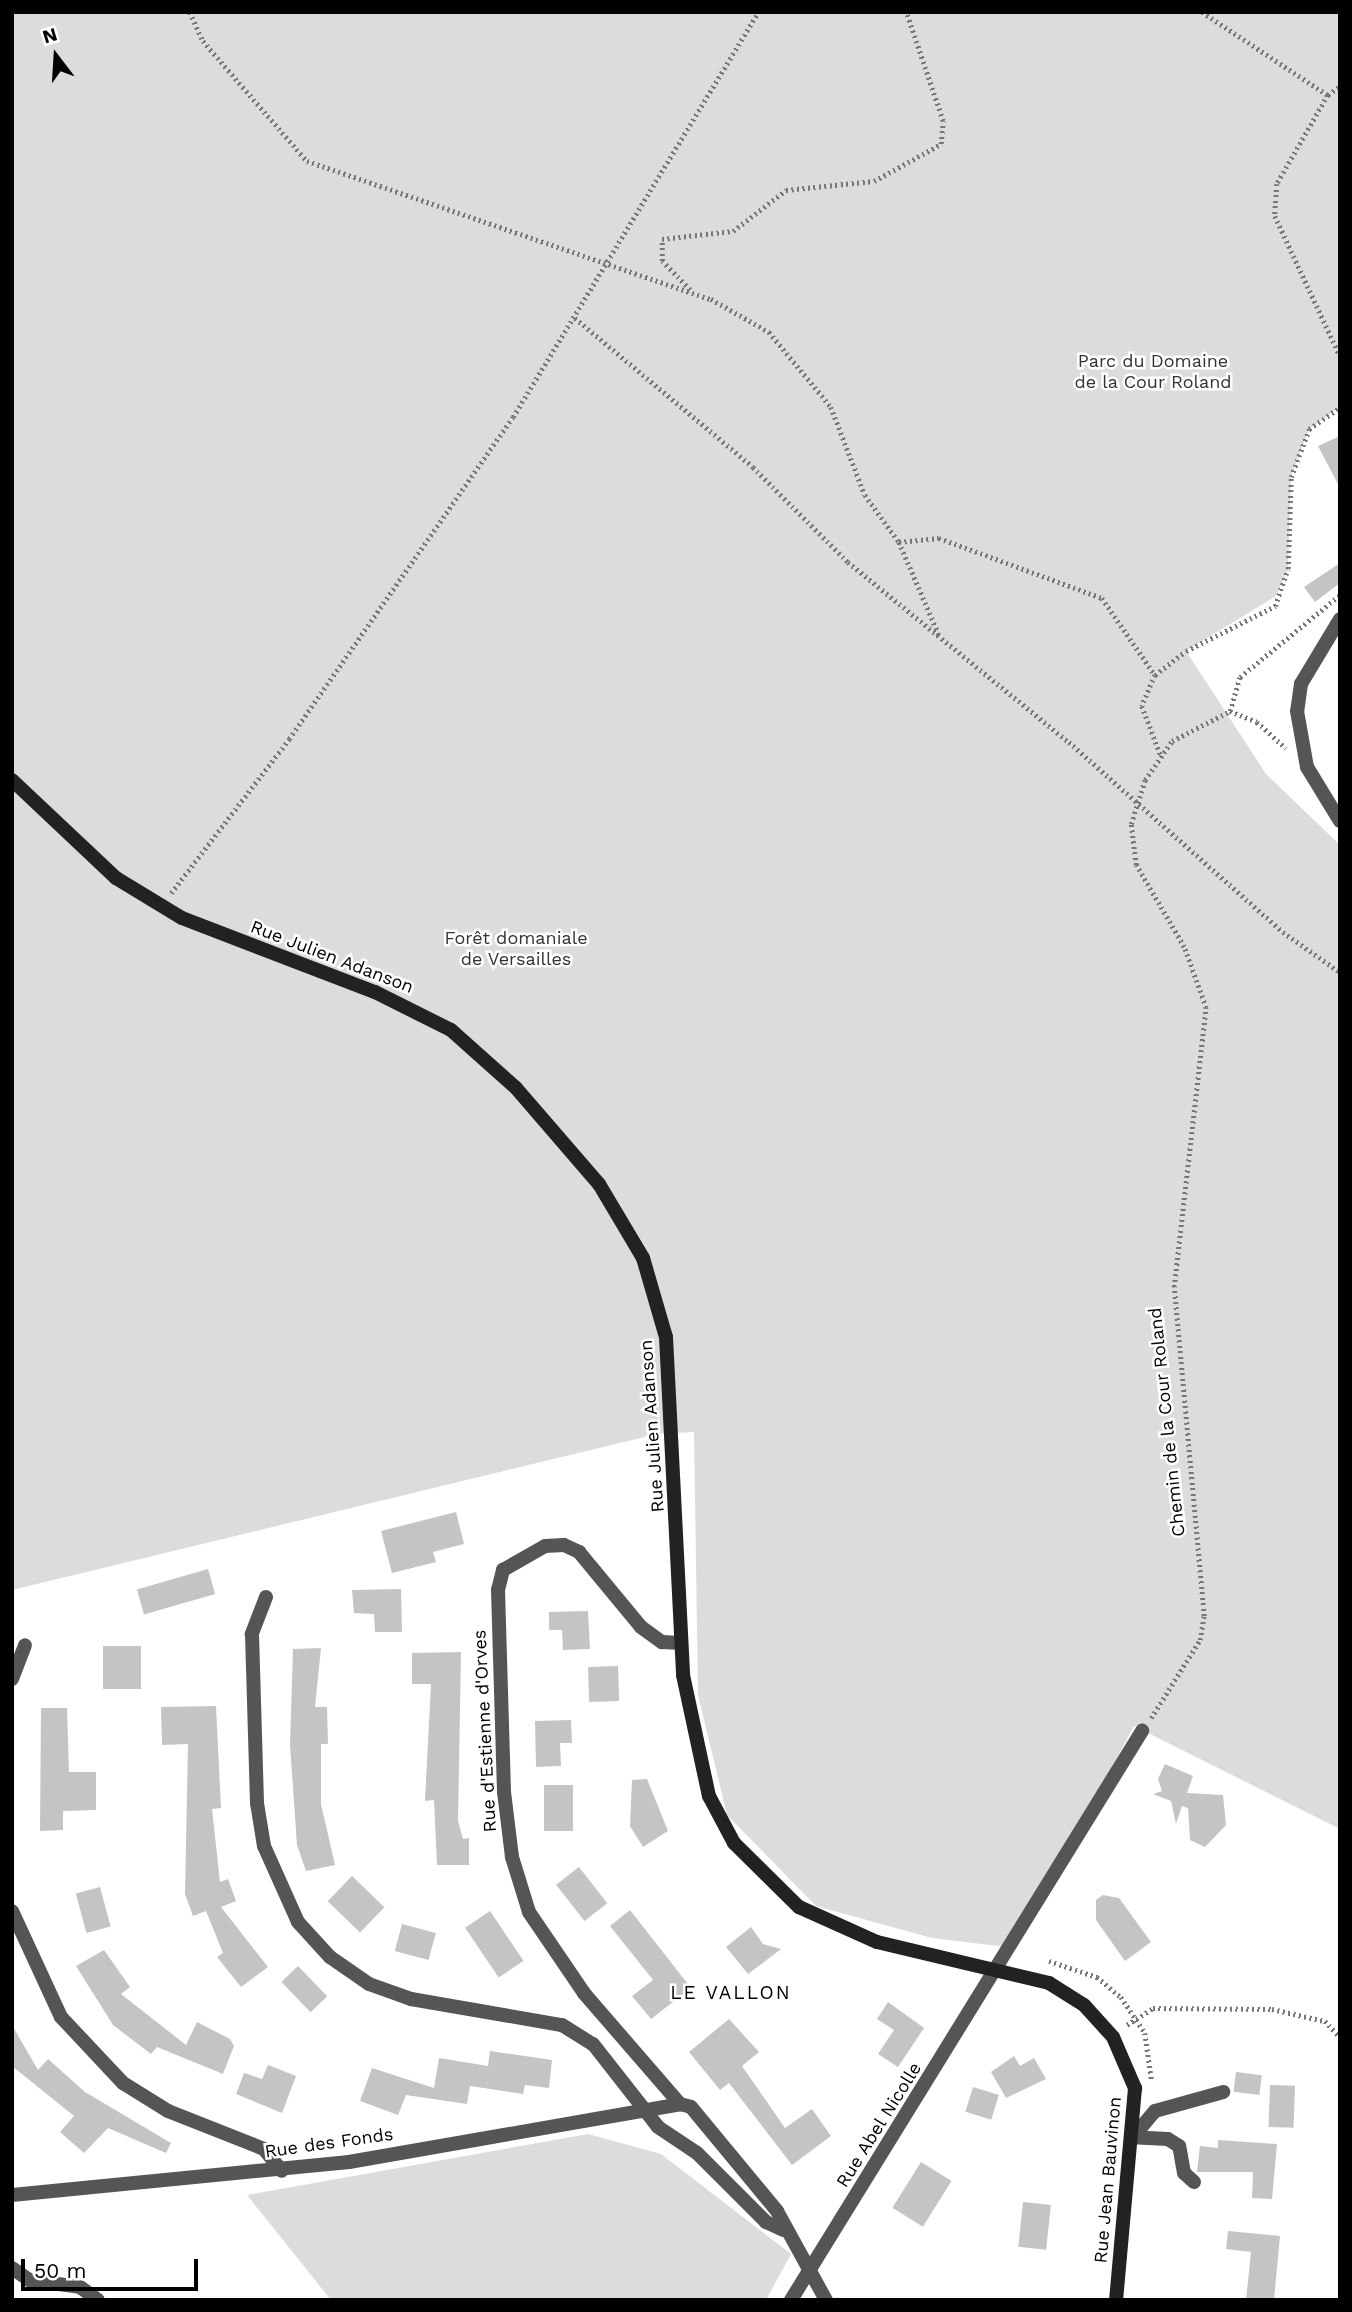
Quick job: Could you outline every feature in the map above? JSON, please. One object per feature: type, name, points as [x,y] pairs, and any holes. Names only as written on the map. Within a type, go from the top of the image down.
[{"type":"main road","name":"Rue Julien Adanson","points":[[12,780],[87,853],[161,906],[386,996],[451,1030],[516,1088],[599,1184],[643,1258],[666,1337],[681,1643],[691,1736],[709,1796],[734,1843],[768,1883],[847,1933],[999,1970]]},
{"type":"main road","name":"Rue Jean Bauvinon","points":[[999,1970],[1049,1983],[1084,2005],[1113,2037],[1135,2088],[1133,2137],[1116,2300]]},
{"type":"street","points":[[1340,619],[1301,684],[1298,738],[1307,767],[1340,821]]},
{"type":"street","name":"Rue d'Estienne d'Orves","points":[[680,2104],[584,1993],[529,1913],[512,1857],[504,1792],[498,1590],[503,1570],[545,1546],[564,1545],[579,1552],[641,1627],[662,1642],[681,1643]]},
{"type":"street","points":[[266,1597],[251,1634],[257,1804],[264,1846],[298,1922],[330,1956],[369,1984],[411,1999],[562,2025],[593,2044],[648,2109],[658,2127],[697,2153],[766,2222],[783,2230]]},
{"type":"street","points":[[12,1679],[25,1645]]},
{"type":"street","points":[[999,1970],[1142,1731]]},
{"type":"street","points":[[12,1911],[61,2017],[123,2083],[168,2111],[264,2149],[282,2171]]},
{"type":"street","name":"Rue Abel Nicolle","points":[[791,2300],[999,1970]]},
{"type":"street","points":[[1133,2137],[1156,2111],[1223,2092]]},
{"type":"street","points":[[680,2104],[691,2107],[777,2211],[783,2230],[812,2266],[826,2300]]},
{"type":"street","name":"Rue des Fonds","points":[[12,2195],[282,2171],[680,2104]]},
{"type":"street","points":[[1133,2137],[1168,2139],[1178,2146],[1184,2172],[1194,2182]]},
{"type":"street","points":[[12,2268],[29,2280],[80,2287],[98,2300]]},
{"type":"path","points":[[190,12],[204,41],[307,161],[380,190],[611,263],[692,292],[769,332],[814,380],[831,407],[865,495],[899,542],[940,636]]},
{"type":"path","points":[[161,906],[351,653],[575,318],[611,263],[758,12]]},
{"type":"path","points":[[692,292],[662,261],[662,239],[733,231],[786,190],[874,181],[941,144],[943,121],[906,12]]},
{"type":"path","points":[[1202,12],[1328,95]]},
{"type":"path","points":[[1340,86],[1328,95],[1277,184],[1275,216],[1340,356]]},
{"type":"path","points":[[575,318],[1283,932],[1340,972]]},
{"type":"path","points":[[1161,756],[1142,706],[1155,675],[1186,651],[1276,606],[1289,557],[1291,477],[1309,429],[1340,407]]},
{"type":"path","points":[[899,542],[939,538],[1102,598],[1155,675]]},
{"type":"path","points":[[1230,711],[1240,677],[1340,594]]},
{"type":"path","points":[[1135,802],[1161,756],[1192,727],[1230,711],[1257,722],[1307,767]]},
{"type":"path","name":"Chemin de la Cour Roland","points":[[1135,802],[1136,865],[1184,947],[1206,1008],[1174,1307],[1204,1616],[1187,1665],[1142,1731]]},
{"type":"path","points":[[1113,2037],[1136,2016],[1165,2007],[1304,2014],[1325,2021],[1340,2037]]},
{"type":"green space","name":"Forêt domaniale de Versailles","points":[[12,12],[1340,12],[1340,407],[1309,429],[1291,477],[1288,569],[1276,596],[1186,651],[1266,774],[1340,845],[1340,1829],[1134,1726],[1015,1948],[932,1938],[816,1906],[727,1815],[698,1695],[694,1432],[657,1434],[12,1590]]},
{"type":"green space","points":[[588,2134],[661,2154],[791,2254],[766,2300],[331,2300],[247,2195]]},
{"type":"building","points":[[1340,436],[1340,488],[1318,446]]},
{"type":"building","points":[[1340,563],[1340,583],[1315,602],[1304,587]]},
{"type":"building","points":[[456,1512],[464,1544],[433,1552],[436,1562],[392,1573],[381,1531]]},
{"type":"building","points":[[208,1569],[215,1594],[144,1614],[137,1589]]},
{"type":"building","points":[[401,1589],[402,1632],[375,1632],[374,1614],[354,1613],[352,1590]]},
{"type":"building","points":[[588,1611],[590,1649],[563,1650],[562,1630],[549,1630],[549,1612]]},
{"type":"building","points":[[103,1646],[141,1646],[141,1689],[103,1689]]},
{"type":"building","points":[[321,1648],[315,1707],[327,1707],[328,1744],[321,1744],[321,1804],[335,1865],[306,1871],[297,1845],[290,1745],[293,1649]]},
{"type":"building","points":[[461,1652],[458,1821],[463,1839],[469,1838],[469,1865],[437,1865],[434,1800],[425,1801],[431,1684],[412,1684],[412,1653]]},
{"type":"building","points":[[618,1666],[619,1701],[589,1702],[588,1667]]},
{"type":"building","points":[[216,1706],[221,1808],[212,1809],[220,1882],[228,1879],[236,1901],[221,1907],[268,1967],[241,1987],[217,1957],[223,1953],[206,1911],[193,1916],[185,1894],[188,1744],[162,1745],[161,1707]]},
{"type":"building","points":[[41,1708],[67,1708],[69,1772],[96,1772],[96,1810],[63,1811],[63,1830],[40,1831]]},
{"type":"building","points":[[571,1720],[572,1743],[560,1743],[561,1766],[536,1767],[535,1721]]},
{"type":"building","points":[[1165,1764],[1193,1776],[1187,1793],[1223,1795],[1226,1825],[1205,1847],[1190,1840],[1188,1808],[1182,1806],[1176,1824],[1171,1801],[1153,1794],[1162,1791],[1158,1779]]},
{"type":"building","points":[[647,1779],[668,1831],[643,1847],[630,1826],[632,1780]]},
{"type":"building","points":[[544,1785],[573,1785],[573,1831],[544,1831]]},
{"type":"building","points":[[579,1867],[607,1903],[584,1921],[556,1885]]},
{"type":"building","points":[[352,1876],[384,1907],[360,1932],[328,1901]]},
{"type":"building","points":[[100,1887],[111,1927],[86,1933],[76,1893]]},
{"type":"building","points":[[1103,1895],[1119,1898],[1151,1942],[1125,1961],[1096,1920],[1096,1900]]},
{"type":"building","points":[[630,1910],[691,1988],[651,2019],[632,1996],[653,1980],[610,1926]]},
{"type":"building","points":[[490,1911],[524,1961],[499,1978],[465,1928]]},
{"type":"building","points":[[402,1924],[436,1933],[429,1960],[395,1951]]},
{"type":"building","points":[[751,1927],[763,1944],[781,1949],[748,1974],[726,1947]]},
{"type":"building","points":[[104,1950],[130,1987],[121,1994],[186,2045],[197,2022],[230,2039],[234,2046],[223,2074],[157,2047],[151,2054],[113,2025],[76,1966]]},
{"type":"building","points":[[298,1966],[327,1996],[311,2012],[281,1982]]},
{"type":"building","points":[[888,2002],[924,2028],[898,2067],[878,2054],[894,2030],[877,2019]]},
{"type":"building","points":[[729,2019],[759,2052],[742,2066],[785,2128],[812,2109],[831,2136],[792,2165],[729,2083],[720,2090],[689,2052]]},
{"type":"building","points":[[12,2025],[38,2070],[48,2059],[85,2092],[171,2143],[166,2153],[108,2128],[84,2153],[60,2132],[74,2116],[12,2066]]},
{"type":"building","points":[[490,2051],[552,2060],[549,2088],[525,2085],[523,2094],[470,2086],[467,2104],[406,2095],[398,2115],[360,2101],[372,2068],[434,2088],[439,2058],[488,2066]]},
{"type":"building","points":[[1014,2056],[1020,2066],[1034,2058],[1046,2079],[1006,2098],[991,2072]]},
{"type":"building","points":[[268,2065],[296,2076],[282,2113],[236,2094],[244,2073],[262,2079]]},
{"type":"building","points":[[1236,2072],[1262,2075],[1259,2095],[1234,2092]]},
{"type":"building","points":[[1270,2085],[1295,2086],[1294,2128],[1269,2127]]},
{"type":"building","points":[[973,2087],[999,2095],[991,2120],[965,2112]]},
{"type":"building","points":[[1218,2140],[1277,2144],[1272,2199],[1252,2198],[1253,2172],[1197,2172],[1200,2146],[1218,2148]]},
{"type":"building","points":[[921,2162],[952,2181],[923,2227],[892,2208]]},
{"type":"building","points":[[1023,2202],[1051,2205],[1046,2250],[1018,2247]]},
{"type":"building","points":[[1228,2231],[1280,2236],[1274,2300],[1246,2300],[1251,2252],[1226,2249]]},
{"type":"district","name":"LE VALLON","points":[[731,1993]]},
{"type":"park label","name":"Parc du Domaine de la Cour Roland","points":[[1153,372]]}]
